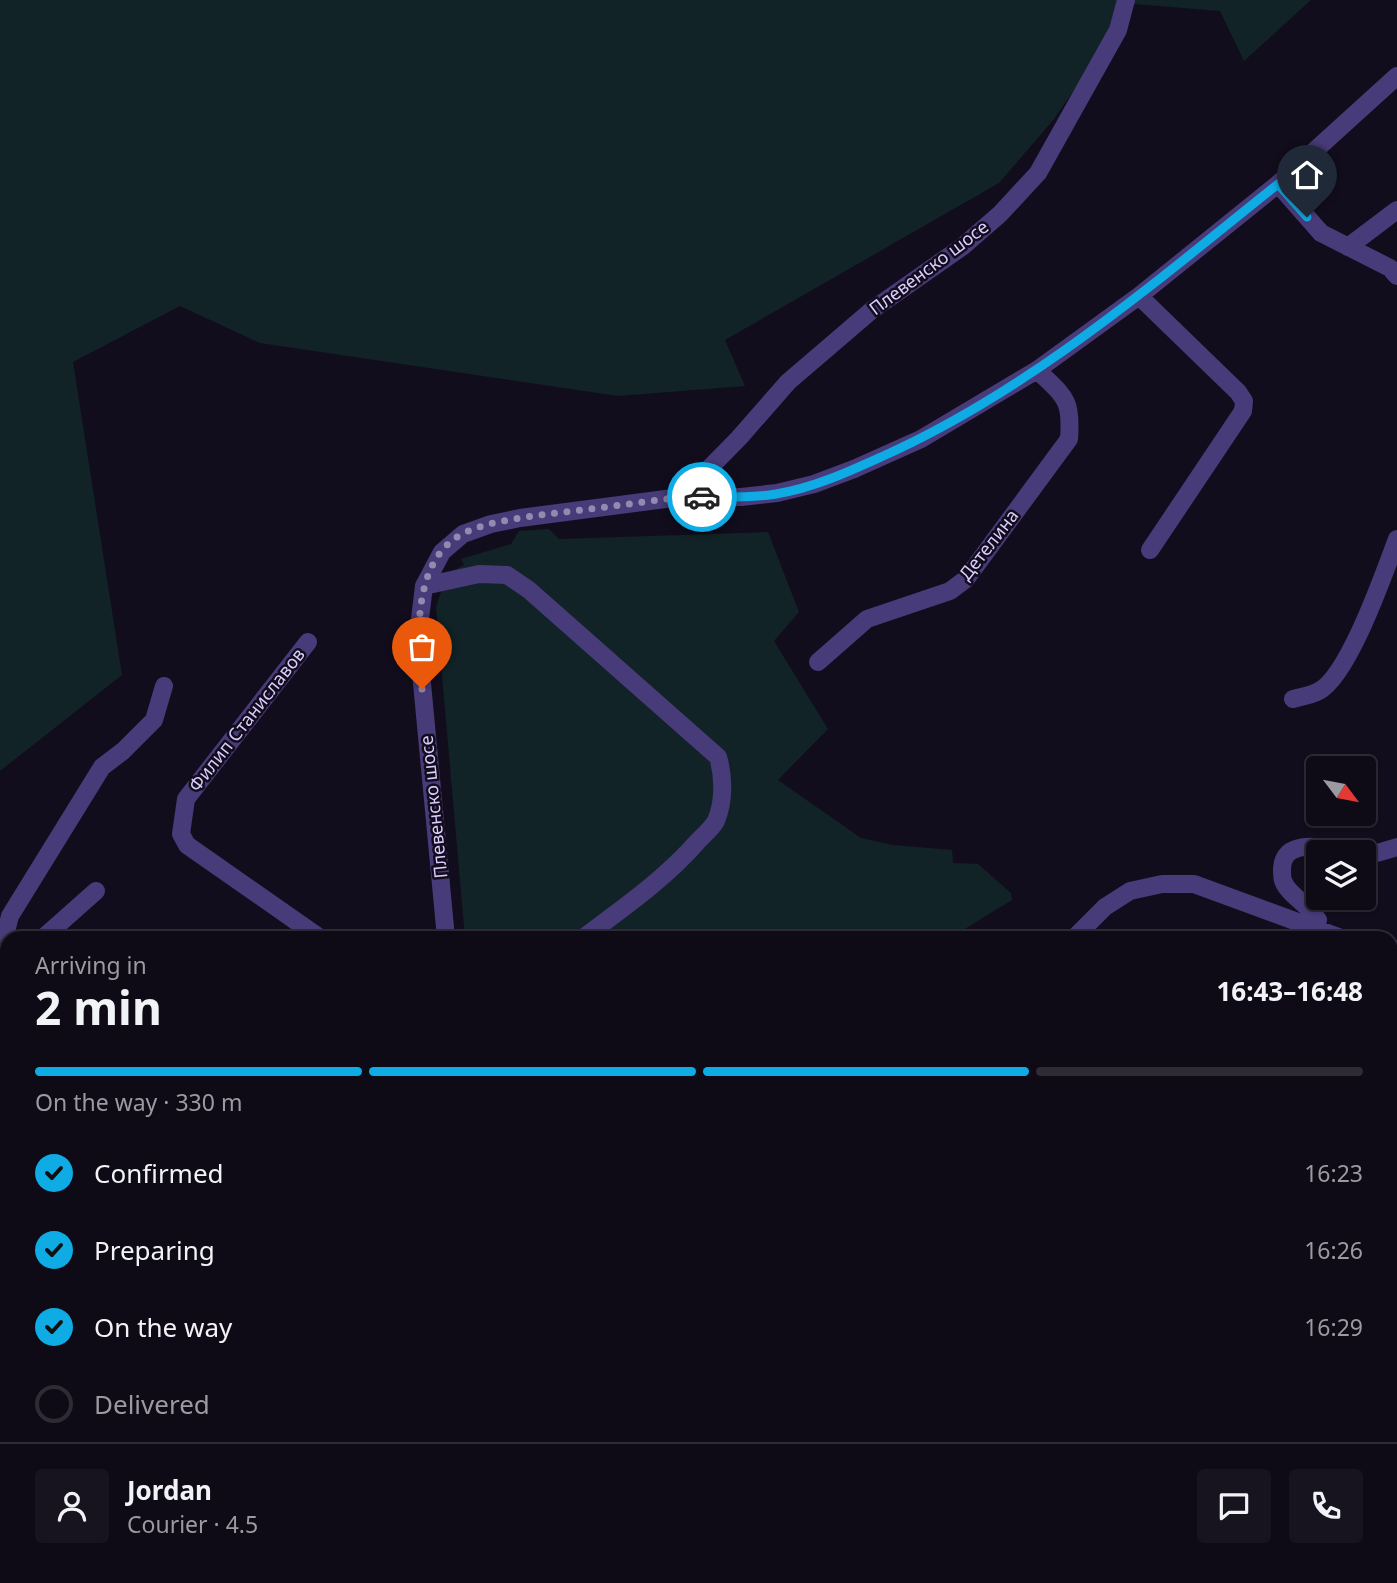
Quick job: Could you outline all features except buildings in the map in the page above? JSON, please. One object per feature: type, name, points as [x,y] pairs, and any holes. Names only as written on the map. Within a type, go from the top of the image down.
[{"type":"street","name":"Плевенско шосе","points":[[681,497],[739,438],[788,382],[872,310],[962,247],[1000,215],[1038,173],[1118,30],[1126,0]]},
{"type":"street","name":"Плевенско шосе","points":[[445,931],[419,662],[419,627],[424,586],[433,565],[451,542],[463,534],[491,524],[520,518],[681,497],[765,495],[814,484],[921,439],[1037,370],[1139,296],[1278,184],[1397,76]]},
{"type":"street","points":[[1278,184],[1321,233],[1390,268],[1397,276]]},
{"type":"street","points":[[1348,247],[1397,210]]},
{"type":"street","points":[[1139,296],[1238,392],[1244,401],[1243,411],[1150,550]]},
{"type":"street","name":"Детелина","points":[[818,662],[867,619],[950,591],[966,579],[1069,439],[1071,412],[1061,394],[1037,370]]},
{"type":"street","points":[[1293,699],[1320,691],[1343,664],[1373,602],[1397,539]]},
{"type":"street","points":[[424,586],[479,574],[507,575],[529,590],[718,757],[722,770],[721,805],[715,823],[653,886],[592,931]]},
{"type":"street","name":"Филип Станиславов","points":[[308,642],[186,799],[181,834],[187,845],[310,931]]},
{"type":"street","points":[[6,931],[10,916],[102,767],[123,751],[154,720],[164,686]]},
{"type":"street","points":[[1306,846],[1292,850],[1282,863],[1282,879],[1288,889],[1306,906]]},
{"type":"street","points":[[1376,853],[1397,847]]},
{"type":"street","points":[[1081,931],[1105,907],[1130,891],[1163,884],[1194,884],[1218,891],[1318,931]]},
{"type":"street","points":[[51,931],[96,891]]},
{"type":"street","points":[[1311,910],[1318,920],[1315,930]]},
{"type":"shaded area","points":[[0,0],[1311,0],[1244,61],[1220,11],[1134,4],[1054,119],[999,183],[725,340],[745,386],[618,396],[260,343],[180,306],[73,362],[122,675],[0,771]]},
{"type":"shaded area","points":[[549,529],[559,539],[768,532],[799,612],[774,641],[828,729],[778,780],[861,838],[893,845],[952,850],[953,863],[978,864],[1011,893],[1012,900],[961,931],[464,931],[436,607],[447,574],[464,565],[461,559],[511,544],[519,531]]},
{"type":"way so far","points":[[422,689],[419,627],[424,586],[433,565],[451,542],[463,534],[491,524],[520,518],[681,497],[702,497]]},
{"type":"route","points":[[702,497],[777,494],[796,489],[854,469],[921,439],[1037,370],[1139,296],[1278,184],[1307,217]]}]
